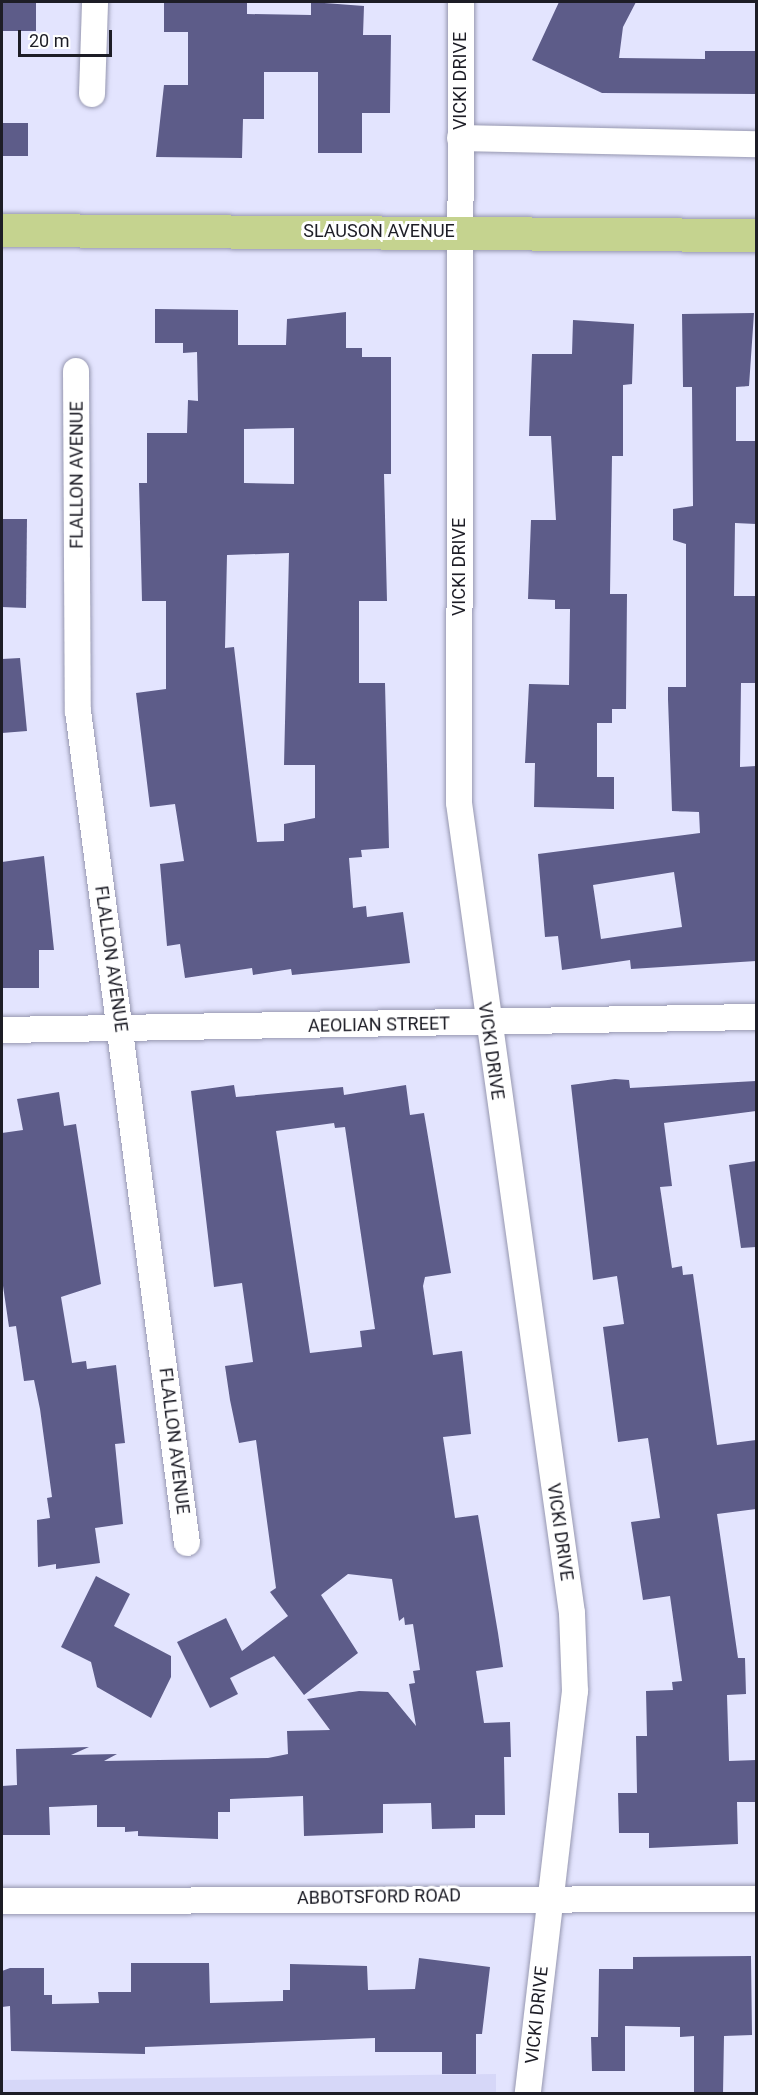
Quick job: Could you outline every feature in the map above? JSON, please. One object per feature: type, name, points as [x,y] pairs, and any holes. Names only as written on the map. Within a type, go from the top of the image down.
[{"type":"main road","name":"SLAUSON AVENUE","points":[[2,230],[459,231],[756,235]]},
{"type":"street","points":[[92,94],[95,2]]},
{"type":"street","name":"VICKI DRIVE","points":[[461,2],[459,803],[487,1024],[572,1613],[575,1691],[528,2094]]},
{"type":"street","points":[[460,138],[756,144]]},
{"type":"street","name":"FLALLON AVENUE","points":[[76,371],[78,711],[187,1543]]},
{"type":"street","name":"AEOLIAN STREET","points":[[2,1030],[487,1024],[756,1017]]},
{"type":"street","name":"ABBOTSFORD ROAD","points":[[2,1901],[550,1895],[756,1899]]},
{"type":"shaded area","points":[[496,2074],[496,2094],[2,2093],[2,2080]]},
{"type":"building","points":[[2,2],[36,2],[36,31],[2,31]]},
{"type":"building","points":[[164,2],[247,2],[247,14],[311,15],[311,2],[364,6],[363,35],[391,35],[390,113],[362,113],[362,153],[318,153],[318,72],[264,72],[264,119],[243,119],[242,158],[156,157],[164,85],[188,85],[188,32],[164,32]]},
{"type":"building","points":[[559,2],[636,2],[623,27],[619,58],[705,59],[705,51],[756,51],[756,94],[602,93],[532,60]]},
{"type":"building","points":[[2,123],[28,123],[28,156],[2,156]]},
{"type":"building","points":[[155,309],[238,310],[238,345],[286,345],[287,319],[346,312],[346,348],[362,348],[362,357],[391,357],[391,474],[384,474],[387,601],[359,601],[359,683],[385,683],[389,848],[361,850],[362,857],[349,858],[353,908],[366,906],[367,917],[403,912],[410,963],[292,975],[291,969],[253,975],[252,968],[185,978],[180,944],[167,946],[160,864],[184,861],[175,804],[150,807],[136,693],[166,689],[166,601],[142,601],[139,483],[147,483],[147,433],[187,433],[188,400],[198,401],[197,352],[183,353],[183,343],[155,343]],"holes":[[[294,428],[294,484],[244,483],[244,429]],[[289,553],[284,765],[315,765],[315,818],[284,824],[284,841],[257,842],[234,647],[225,648],[227,555]]]},
{"type":"building","points":[[754,313],[749,386],[736,387],[736,441],[756,441],[756,524],[735,523],[734,596],[756,596],[756,683],[741,683],[740,767],[756,766],[756,961],[631,969],[630,960],[562,970],[558,936],[545,937],[538,854],[700,833],[699,812],[672,811],[668,699],[668,687],[686,687],[686,544],[673,540],[673,509],[693,506],[692,387],[683,387],[682,314]],"holes":[[[674,872],[682,927],[601,939],[593,885]]]},
{"type":"building","points":[[573,320],[634,324],[632,384],[623,385],[623,456],[612,456],[610,594],[627,594],[626,709],[612,709],[612,723],[597,723],[597,777],[614,777],[614,809],[534,807],[535,763],[525,763],[529,684],[569,685],[570,609],[555,609],[555,600],[528,599],[531,520],[556,520],[551,436],[529,436],[532,354],[572,354]]},
{"type":"building","points":[[2,519],[27,519],[26,608],[2,607]]},
{"type":"building","points":[[20,658],[27,731],[2,733],[2,659]]},
{"type":"building","points":[[44,856],[54,950],[39,950],[39,988],[2,988],[2,862]]},
{"type":"building","points":[[615,1079],[629,1080],[630,1088],[756,1081],[756,1111],[664,1123],[672,1186],[660,1187],[672,1268],[682,1266],[683,1275],[693,1274],[717,1445],[756,1440],[756,1509],[717,1514],[738,1658],[745,1658],[746,1694],[727,1695],[729,1761],[756,1760],[756,1802],[737,1802],[738,1844],[649,1848],[649,1833],[619,1833],[618,1793],[637,1793],[636,1736],[647,1736],[646,1691],[673,1690],[672,1682],[682,1681],[670,1596],[643,1600],[631,1522],[660,1518],[648,1438],[618,1442],[603,1327],[624,1324],[617,1276],[593,1280],[571,1085]]},
{"type":"building","points":[[234,1085],[236,1097],[343,1087],[344,1095],[406,1085],[410,1115],[424,1113],[451,1273],[425,1277],[423,1286],[433,1355],[462,1351],[471,1434],[443,1437],[455,1518],[478,1515],[503,1667],[476,1671],[484,1723],[510,1722],[511,1757],[504,1757],[505,1815],[475,1815],[475,1828],[432,1829],[431,1803],[383,1804],[383,1833],[304,1836],[303,1796],[230,1799],[230,1812],[218,1812],[218,1839],[138,1836],[138,1831],[125,1832],[125,1827],[97,1827],[97,1805],[49,1807],[50,1835],[2,1835],[2,1786],[17,1785],[16,1749],[89,1747],[71,1755],[117,1754],[104,1761],[268,1758],[288,1754],[287,1731],[330,1730],[307,1699],[359,1691],[388,1692],[416,1726],[409,1684],[415,1683],[413,1671],[420,1670],[413,1624],[405,1625],[404,1617],[399,1621],[392,1579],[348,1574],[321,1595],[358,1653],[304,1695],[274,1656],[230,1678],[238,1694],[210,1708],[177,1642],[226,1618],[242,1651],[288,1616],[270,1592],[276,1588],[256,1440],[239,1443],[230,1400],[225,1366],[253,1362],[242,1283],[214,1287],[191,1091]],"holes":[[[334,1123],[335,1128],[345,1127],[375,1329],[360,1331],[362,1347],[310,1353],[276,1131]]]},
{"type":"building","points":[[59,1092],[64,1126],[76,1124],[101,1284],[61,1297],[72,1363],[86,1361],[87,1369],[116,1365],[125,1443],[115,1444],[123,1524],[95,1528],[100,1563],[56,1569],[56,1564],[38,1567],[37,1520],[50,1518],[47,1498],[52,1497],[34,1380],[24,1381],[16,1326],[9,1327],[2,1279],[2,1133],[23,1130],[17,1099]]},
{"type":"building","points":[[756,1161],[756,1247],[741,1248],[729,1165]]},
{"type":"building","points":[[96,1576],[130,1594],[114,1626],[171,1656],[171,1677],[151,1718],[97,1687],[91,1662],[61,1647]]},
{"type":"building","points":[[751,1956],[752,2035],[724,2036],[723,2094],[694,2094],[694,2036],[680,2037],[680,2027],[625,2026],[625,2071],[592,2071],[591,2037],[598,2037],[599,1969],[633,1969],[633,1957]]},
{"type":"building","points":[[419,1958],[490,1967],[482,2034],[476,2034],[476,2074],[442,2074],[442,2052],[375,2052],[375,2038],[145,2047],[145,2054],[11,2051],[10,2006],[2,2007],[2,1971],[10,1968],[44,1968],[44,1995],[52,1995],[52,2004],[99,2003],[98,1992],[131,1992],[131,1963],[209,1963],[210,2003],[283,2001],[283,1990],[290,1990],[290,1964],[367,1966],[368,1990],[415,1989]]}]
